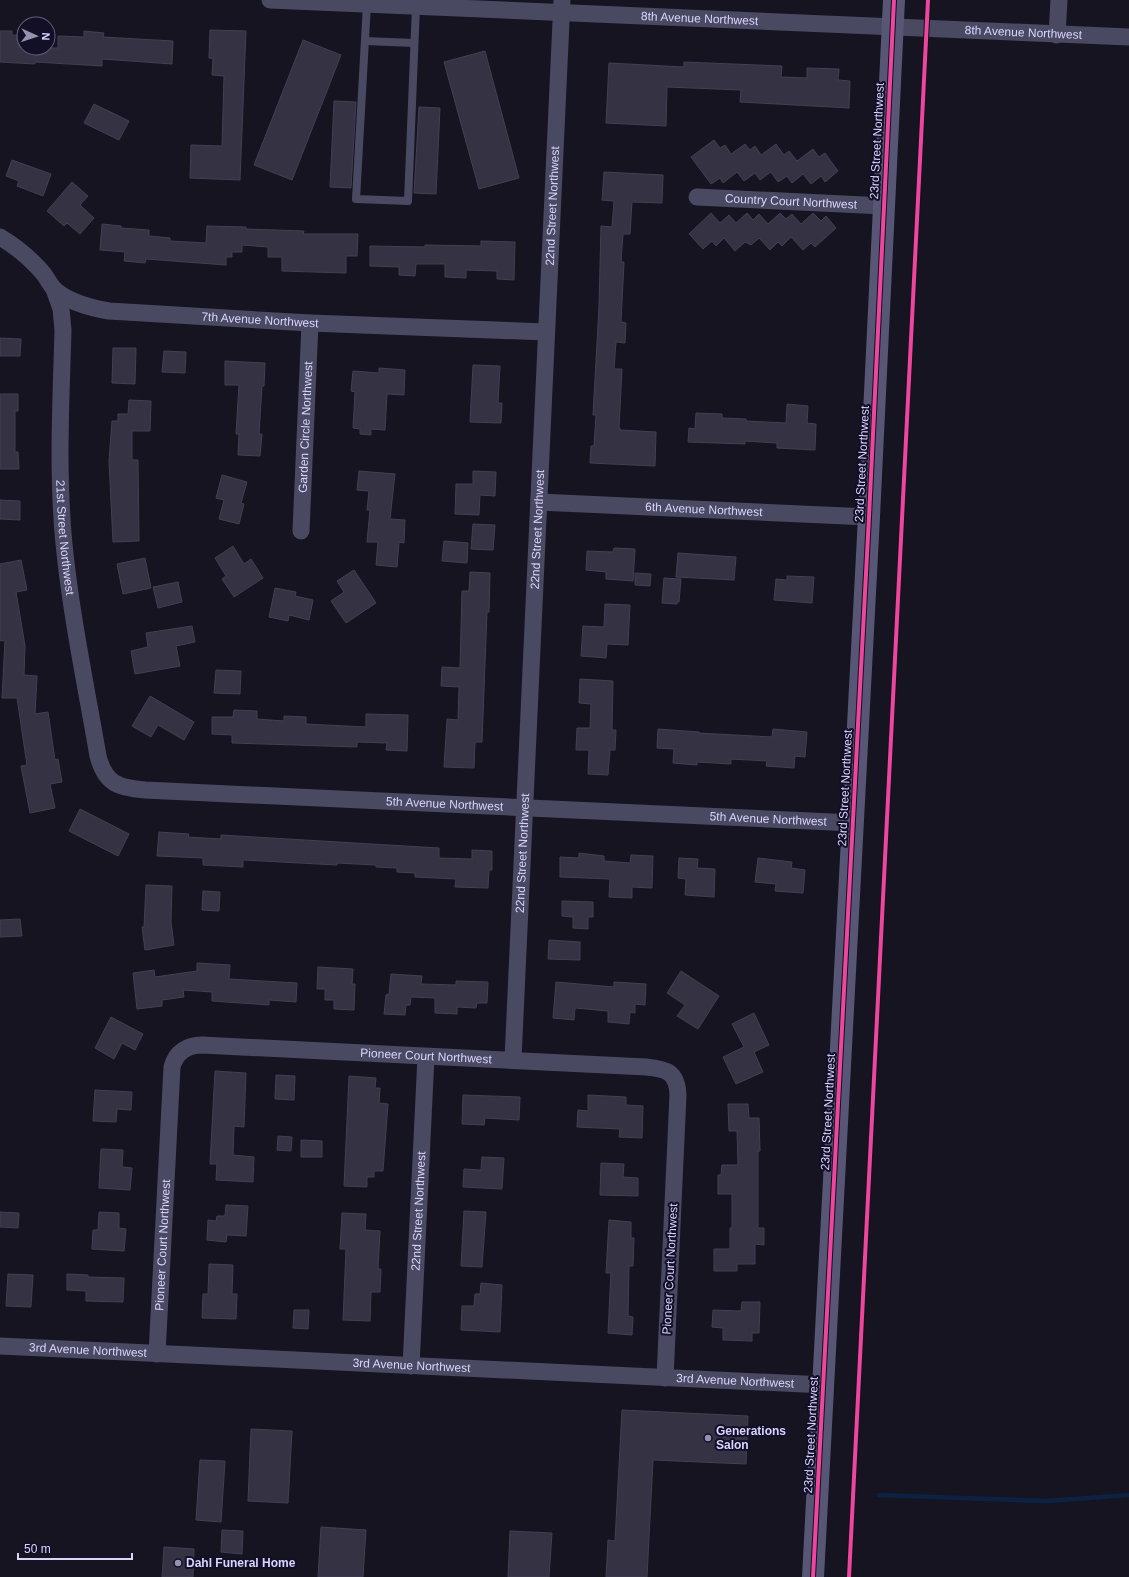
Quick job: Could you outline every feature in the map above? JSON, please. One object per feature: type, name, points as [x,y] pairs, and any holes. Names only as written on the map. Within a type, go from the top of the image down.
[{"type":"street","name":"8th Avenue Northwest","points":[[270,0],[416,6],[562,6],[893,27],[1129,37]]},
{"type":"street","name":"23rd Street Northwest","points":[[814,1577],[869,517],[894,0]]},
{"type":"street","points":[[1057,35],[1059,0]]},
{"type":"street","name":"22nd Street Northwest","points":[[512,1059],[562,6]]},
{"type":"street","name":"Country Court Northwest","points":[[697,197],[884,206]]},
{"type":"street","name":"7th Avenue Northwest","points":[[0,238],[19,249],[34,263],[54,289],[77,303],[109,311],[310,323],[546,332]]},
{"type":"street","name":"21st Street Northwest","points":[[54,289],[61,309],[63,330],[60,484],[64,544],[70,594],[100,767],[110,781]]},
{"type":"street","name":"Garden Circle Northwest","points":[[301,531],[310,323]]},
{"type":"street","name":"6th Avenue Northwest","points":[[539,502],[869,517]]},
{"type":"street","name":"5th Avenue Northwest","points":[[110,781],[120,786],[145,790],[853,823]]},
{"type":"street","name":"Pioneer Court Northwest","points":[[157,1354],[172,1075],[174,1061],[181,1051],[191,1046],[202,1045],[426,1057],[512,1059],[660,1068],[667,1071],[674,1077],[678,1095],[665,1378]]},
{"type":"street","name":"22nd Street Northwest","points":[[411,1366],[426,1057]]},
{"type":"street","name":"3rd Avenue Northwest","points":[[0,1346],[824,1385]]},
{"type":"lane","points":[[367,4],[356,199],[408,201],[416,6]]},
{"type":"lane","points":[[365,41],[414,43]]},
{"type":"building","points":[[210,30],[246,31],[240,180],[190,178],[191,145],[222,146],[224,76],[212,75],[213,59],[209,58]]},
{"type":"building","points":[[0,31],[12,31],[12,35],[16,35],[16,56],[56,56],[58,36],[84,37],[84,31],[104,33],[103,37],[173,41],[172,64],[102,59],[102,66],[35,62],[35,64],[0,62]]},
{"type":"building","points":[[303,40],[341,55],[292,180],[254,165]]},
{"type":"building","points":[[485,51],[519,178],[479,189],[444,62]]},
{"type":"building","points":[[684,62],[782,66],[781,77],[807,78],[807,68],[839,69],[838,80],[850,81],[849,108],[740,102],[741,90],[667,87],[666,126],[606,123],[609,63],[684,67]]},
{"type":"building","points":[[334,101],[356,102],[351,188],[330,187]]},
{"type":"building","points":[[94,104],[129,121],[119,140],[84,123]]},
{"type":"building","points":[[419,107],[440,108],[436,194],[414,193]]},
{"type":"building","points":[[714,140],[720,148],[725,145],[731,154],[745,144],[750,150],[755,146],[761,155],[776,144],[784,155],[789,151],[797,161],[813,149],[819,157],[825,153],[838,171],[825,182],[821,176],[811,184],[803,174],[792,183],[787,176],[778,182],[771,172],[760,180],[755,173],[744,181],[737,172],[723,183],[720,178],[711,184],[691,157]]},
{"type":"building","points":[[12,160],[51,174],[43,196],[17,186],[19,181],[6,176]]},
{"type":"building","points":[[604,172],[663,175],[662,203],[632,202],[630,234],[623,234],[621,262],[624,262],[621,322],[626,323],[625,343],[616,342],[614,369],[622,369],[619,428],[620,430],[656,432],[655,466],[590,463],[591,446],[594,446],[596,415],[593,415],[599,307],[601,226],[612,227],[614,201],[602,200]]},
{"type":"building","points":[[72,182],[88,196],[80,205],[94,218],[80,234],[67,223],[64,226],[47,211]]},
{"type":"building","points":[[711,213],[720,223],[729,215],[736,223],[747,213],[753,220],[759,214],[768,224],[780,213],[786,219],[792,214],[801,224],[813,213],[821,221],[826,216],[836,228],[815,247],[811,243],[803,250],[791,237],[782,246],[778,242],[770,250],[759,238],[751,245],[745,242],[735,251],[724,238],[716,246],[712,241],[703,249],[689,234]]},
{"type":"building","points":[[102,224],[121,226],[121,228],[149,230],[149,236],[170,238],[170,241],[206,243],[207,226],[304,231],[303,234],[358,234],[357,256],[346,256],[346,273],[282,271],[282,257],[268,257],[268,247],[242,245],[242,252],[232,252],[232,257],[226,257],[226,265],[146,259],[145,263],[124,261],[125,252],[100,250]]},
{"type":"building","points":[[481,241],[515,242],[514,280],[497,279],[497,271],[466,270],[466,278],[445,277],[445,264],[416,264],[415,276],[399,275],[399,267],[370,266],[370,246],[481,246]]},
{"type":"building","points":[[0,338],[21,339],[20,356],[0,356]]},
{"type":"building","points":[[113,348],[136,348],[135,384],[112,383]]},
{"type":"building","points":[[164,351],[186,352],[185,373],[162,372]]},
{"type":"building","points":[[225,361],[265,363],[259,434],[262,434],[260,456],[238,455],[239,434],[236,434],[239,385],[225,385]]},
{"type":"building","points":[[473,365],[500,366],[498,403],[502,403],[501,423],[470,422]]},
{"type":"building","points":[[379,368],[405,370],[404,395],[387,394],[385,430],[371,429],[371,435],[360,434],[360,429],[353,428],[355,392],[351,391],[353,371],[379,373]]},
{"type":"building","points":[[0,394],[18,394],[18,411],[15,411],[15,452],[18,452],[19,469],[0,469]]},
{"type":"building","points":[[129,400],[151,401],[150,431],[132,431],[132,460],[138,460],[139,541],[113,542],[109,461],[112,421],[118,421],[118,414],[128,414]]},
{"type":"building","points":[[787,404],[808,406],[807,423],[816,424],[815,450],[777,448],[777,443],[745,441],[745,444],[688,442],[689,428],[695,429],[696,413],[722,414],[722,418],[746,419],[746,421],[786,423]]},
{"type":"building","points":[[359,471],[395,474],[390,519],[405,520],[404,543],[399,542],[397,567],[376,565],[378,542],[367,542],[370,510],[367,510],[369,491],[357,490]]},
{"type":"building","points":[[473,471],[496,472],[495,496],[480,495],[479,515],[455,514],[456,484],[473,484]]},
{"type":"building","points":[[222,475],[247,482],[241,503],[244,504],[239,524],[219,519],[224,500],[216,498]]},
{"type":"building","points":[[0,500],[20,501],[20,520],[0,519]]},
{"type":"building","points":[[473,524],[495,525],[493,550],[471,549]]},
{"type":"building","points":[[444,541],[468,543],[467,563],[442,561]]},
{"type":"building","points":[[233,546],[244,564],[251,559],[263,578],[234,597],[222,579],[226,576],[215,558]]},
{"type":"building","points":[[614,548],[635,549],[633,581],[606,579],[606,572],[586,570],[587,551],[613,552]]},
{"type":"building","points":[[678,553],[736,557],[734,580],[676,577]]},
{"type":"building","points":[[145,558],[151,588],[123,594],[117,564]]},
{"type":"building","points":[[21,560],[27,590],[16,592],[25,646],[24,675],[37,676],[35,714],[48,712],[55,760],[58,759],[62,782],[50,784],[55,808],[30,813],[21,766],[27,765],[17,698],[2,698],[5,640],[0,641],[0,564]]},
{"type":"building","points":[[354,570],[376,603],[346,623],[331,601],[344,592],[337,581]]},
{"type":"building","points":[[470,572],[490,573],[482,742],[475,742],[474,768],[444,767],[447,719],[458,720],[459,687],[441,686],[442,667],[460,668],[462,591],[469,591]]},
{"type":"building","points":[[635,573],[651,574],[650,586],[635,585]]},
{"type":"building","points":[[787,576],[814,577],[812,603],[774,600],[776,579],[787,580]]},
{"type":"building","points":[[664,578],[681,579],[679,602],[677,602],[677,604],[662,603]]},
{"type":"building","points":[[178,582],[182,602],[158,608],[153,587]]},
{"type":"building","points":[[275,588],[296,592],[295,596],[313,600],[309,620],[289,615],[288,621],[269,617]]},
{"type":"building","points":[[605,604],[630,605],[628,645],[607,644],[606,658],[581,656],[583,626],[604,627]]},
{"type":"building","points":[[192,626],[195,642],[176,646],[180,666],[135,674],[131,651],[148,647],[146,633]]},
{"type":"building","points":[[216,670],[241,671],[240,694],[214,693]]},
{"type":"building","points":[[580,679],[613,681],[612,730],[616,730],[615,750],[610,750],[608,775],[588,774],[589,750],[576,750],[577,728],[590,728],[591,704],[579,703]]},
{"type":"building","points":[[150,696],[194,722],[184,740],[158,725],[151,737],[132,726]]},
{"type":"building","points":[[234,710],[257,711],[257,719],[284,721],[284,716],[306,717],[306,724],[366,727],[366,714],[408,715],[407,751],[386,750],[387,743],[357,742],[357,747],[232,743],[232,735],[212,734],[212,717],[233,717]]},
{"type":"building","points":[[658,729],[772,737],[773,729],[807,732],[805,757],[795,756],[794,768],[766,766],[767,761],[731,759],[731,764],[697,762],[697,765],[673,763],[674,749],[657,748]]},
{"type":"building","points":[[80,809],[129,834],[118,856],[69,831]]},
{"type":"building","points":[[159,832],[189,834],[188,837],[221,839],[221,835],[439,848],[439,858],[472,859],[472,850],[492,851],[492,870],[489,870],[488,888],[455,887],[456,879],[415,877],[415,873],[397,872],[397,868],[376,867],[376,865],[337,863],[337,865],[243,860],[243,867],[203,865],[203,858],[157,856]]},
{"type":"building","points":[[579,853],[604,856],[604,861],[630,863],[631,855],[653,856],[652,888],[632,887],[632,898],[609,897],[610,879],[560,877],[560,857],[579,858]]},
{"type":"building","points":[[679,858],[698,859],[697,868],[715,869],[714,897],[685,895],[686,879],[678,878]]},
{"type":"building","points":[[758,858],[792,862],[791,868],[805,870],[803,893],[775,891],[776,884],[755,882]]},
{"type":"building","points":[[146,885],[172,886],[171,922],[174,945],[145,950],[142,927],[144,927]]},
{"type":"building","points":[[203,891],[220,892],[219,911],[202,910]]},
{"type":"building","points":[[562,901],[593,902],[593,917],[588,917],[588,929],[573,928],[573,917],[562,916]]},
{"type":"building","points":[[20,919],[22,936],[0,937],[0,920]]},
{"type":"building","points":[[549,940],[580,942],[580,960],[548,959]]},
{"type":"building","points":[[197,963],[230,965],[229,979],[297,983],[296,1002],[269,1000],[269,1005],[212,1001],[212,992],[183,990],[184,997],[162,1000],[162,1006],[137,1009],[133,973],[154,970],[155,977],[197,971]]},
{"type":"building","points":[[318,967],[353,969],[352,984],[355,984],[354,1010],[334,1009],[334,1000],[325,1000],[325,989],[317,989]]},
{"type":"building","points":[[681,971],[719,996],[698,1029],[677,1016],[685,1005],[667,993]]},
{"type":"building","points":[[391,974],[422,976],[421,984],[456,985],[456,981],[488,982],[487,1003],[477,1003],[476,1008],[457,1007],[457,1014],[435,1013],[435,998],[411,997],[410,1005],[406,1005],[405,1015],[384,1014],[386,995],[389,994]]},
{"type":"building","points":[[556,982],[614,987],[614,982],[646,984],[645,1005],[635,1004],[635,1013],[630,1012],[629,1024],[608,1022],[608,1011],[575,1008],[574,1020],[553,1018]]},
{"type":"building","points":[[754,1013],[769,1045],[754,1052],[763,1072],[736,1084],[723,1057],[744,1047],[732,1024]]},
{"type":"building","points":[[111,1017],[143,1034],[135,1050],[122,1043],[114,1059],[95,1048]]},
{"type":"building","points":[[215,1071],[246,1073],[244,1127],[234,1126],[233,1155],[254,1157],[253,1182],[216,1180],[217,1164],[210,1164]]},
{"type":"building","points":[[276,1075],[295,1076],[294,1100],[275,1099]]},
{"type":"building","points":[[349,1076],[376,1078],[375,1088],[380,1088],[379,1103],[388,1104],[383,1171],[374,1171],[374,1177],[367,1177],[367,1187],[344,1186]]},
{"type":"building","points":[[95,1090],[132,1092],[131,1110],[117,1109],[116,1122],[93,1121]]},
{"type":"building","points":[[463,1095],[520,1097],[519,1120],[485,1118],[484,1125],[462,1124]]},
{"type":"building","points":[[588,1095],[626,1097],[626,1105],[643,1106],[642,1138],[619,1137],[620,1129],[577,1127],[578,1110],[588,1111]]},
{"type":"building","points":[[728,1104],[748,1104],[749,1118],[759,1118],[760,1151],[758,1151],[758,1228],[764,1228],[764,1245],[755,1244],[755,1264],[737,1264],[737,1271],[714,1271],[714,1249],[730,1249],[730,1228],[732,1228],[732,1194],[718,1194],[718,1175],[721,1175],[722,1165],[738,1165],[737,1131],[729,1131]]},
{"type":"building","points":[[278,1136],[292,1137],[291,1151],[277,1150]]},
{"type":"building","points":[[301,1140],[322,1141],[322,1157],[301,1157]]},
{"type":"building","points":[[101,1149],[123,1150],[122,1167],[132,1168],[130,1190],[99,1188]]},
{"type":"building","points":[[482,1157],[504,1158],[502,1189],[463,1187],[464,1169],[481,1170]]},
{"type":"building","points":[[601,1163],[624,1164],[623,1177],[638,1178],[638,1196],[600,1195]]},
{"type":"building","points":[[226,1205],[248,1206],[246,1236],[227,1235],[226,1242],[207,1240],[208,1220],[216,1221],[217,1216],[225,1216]]},
{"type":"building","points":[[464,1211],[486,1212],[482,1267],[461,1266]]},
{"type":"building","points":[[0,1212],[19,1213],[18,1228],[0,1227]]},
{"type":"building","points":[[99,1212],[119,1213],[119,1228],[126,1229],[124,1251],[92,1249],[93,1230],[98,1230]]},
{"type":"building","points":[[342,1213],[366,1214],[365,1230],[380,1231],[378,1269],[381,1269],[380,1292],[371,1292],[370,1321],[343,1320],[346,1249],[340,1249]]},
{"type":"building","points":[[609,1220],[631,1222],[631,1238],[634,1238],[633,1266],[629,1266],[628,1316],[633,1317],[632,1335],[608,1333],[611,1273],[606,1273]]},
{"type":"building","points":[[209,1264],[233,1265],[232,1294],[237,1294],[236,1319],[202,1318],[203,1294],[208,1294]]},
{"type":"building","points":[[8,1274],[33,1275],[31,1307],[6,1306]]},
{"type":"building","points":[[67,1274],[88,1275],[88,1277],[124,1278],[123,1302],[86,1301],[86,1291],[67,1290]]},
{"type":"building","points":[[481,1283],[502,1285],[500,1332],[461,1330],[462,1306],[474,1306],[475,1294],[480,1294]]},
{"type":"building","points":[[742,1302],[760,1302],[759,1333],[752,1333],[752,1341],[723,1340],[723,1328],[712,1327],[713,1310],[741,1311]]},
{"type":"building","points":[[294,1310],[309,1310],[308,1329],[293,1328]]},
{"type":"building","points":[[622,1410],[748,1416],[746,1464],[653,1460],[647,1577],[606,1577],[608,1540],[615,1541]]},
{"type":"building","points":[[251,1429],[292,1431],[288,1503],[248,1501]]},
{"type":"building","points":[[200,1460],[225,1461],[221,1522],[196,1520]]},
{"type":"building","points":[[321,1527],[366,1530],[363,1577],[318,1577]]},
{"type":"building","points":[[222,1530],[243,1531],[242,1554],[221,1552]]},
{"type":"building","points":[[510,1531],[552,1533],[549,1577],[508,1577]]},
{"type":"building","name":"Dahl Funeral Home","points":[[164,1547],[194,1549],[193,1577],[162,1577]]},
{"type":"waterway","points":[[879,1495],[1047,1501],[1129,1495]]},
{"type":"cycle path","points":[[813,1577],[869,517],[894,0]]},
{"type":"cycle path","points":[[849,1577],[928,0]]},
{"type":"place","name":"Generations Salon","points":[[708,1438]]},
{"type":"place","name":"Dahl Funeral Home","points":[[178,1563]]}]
